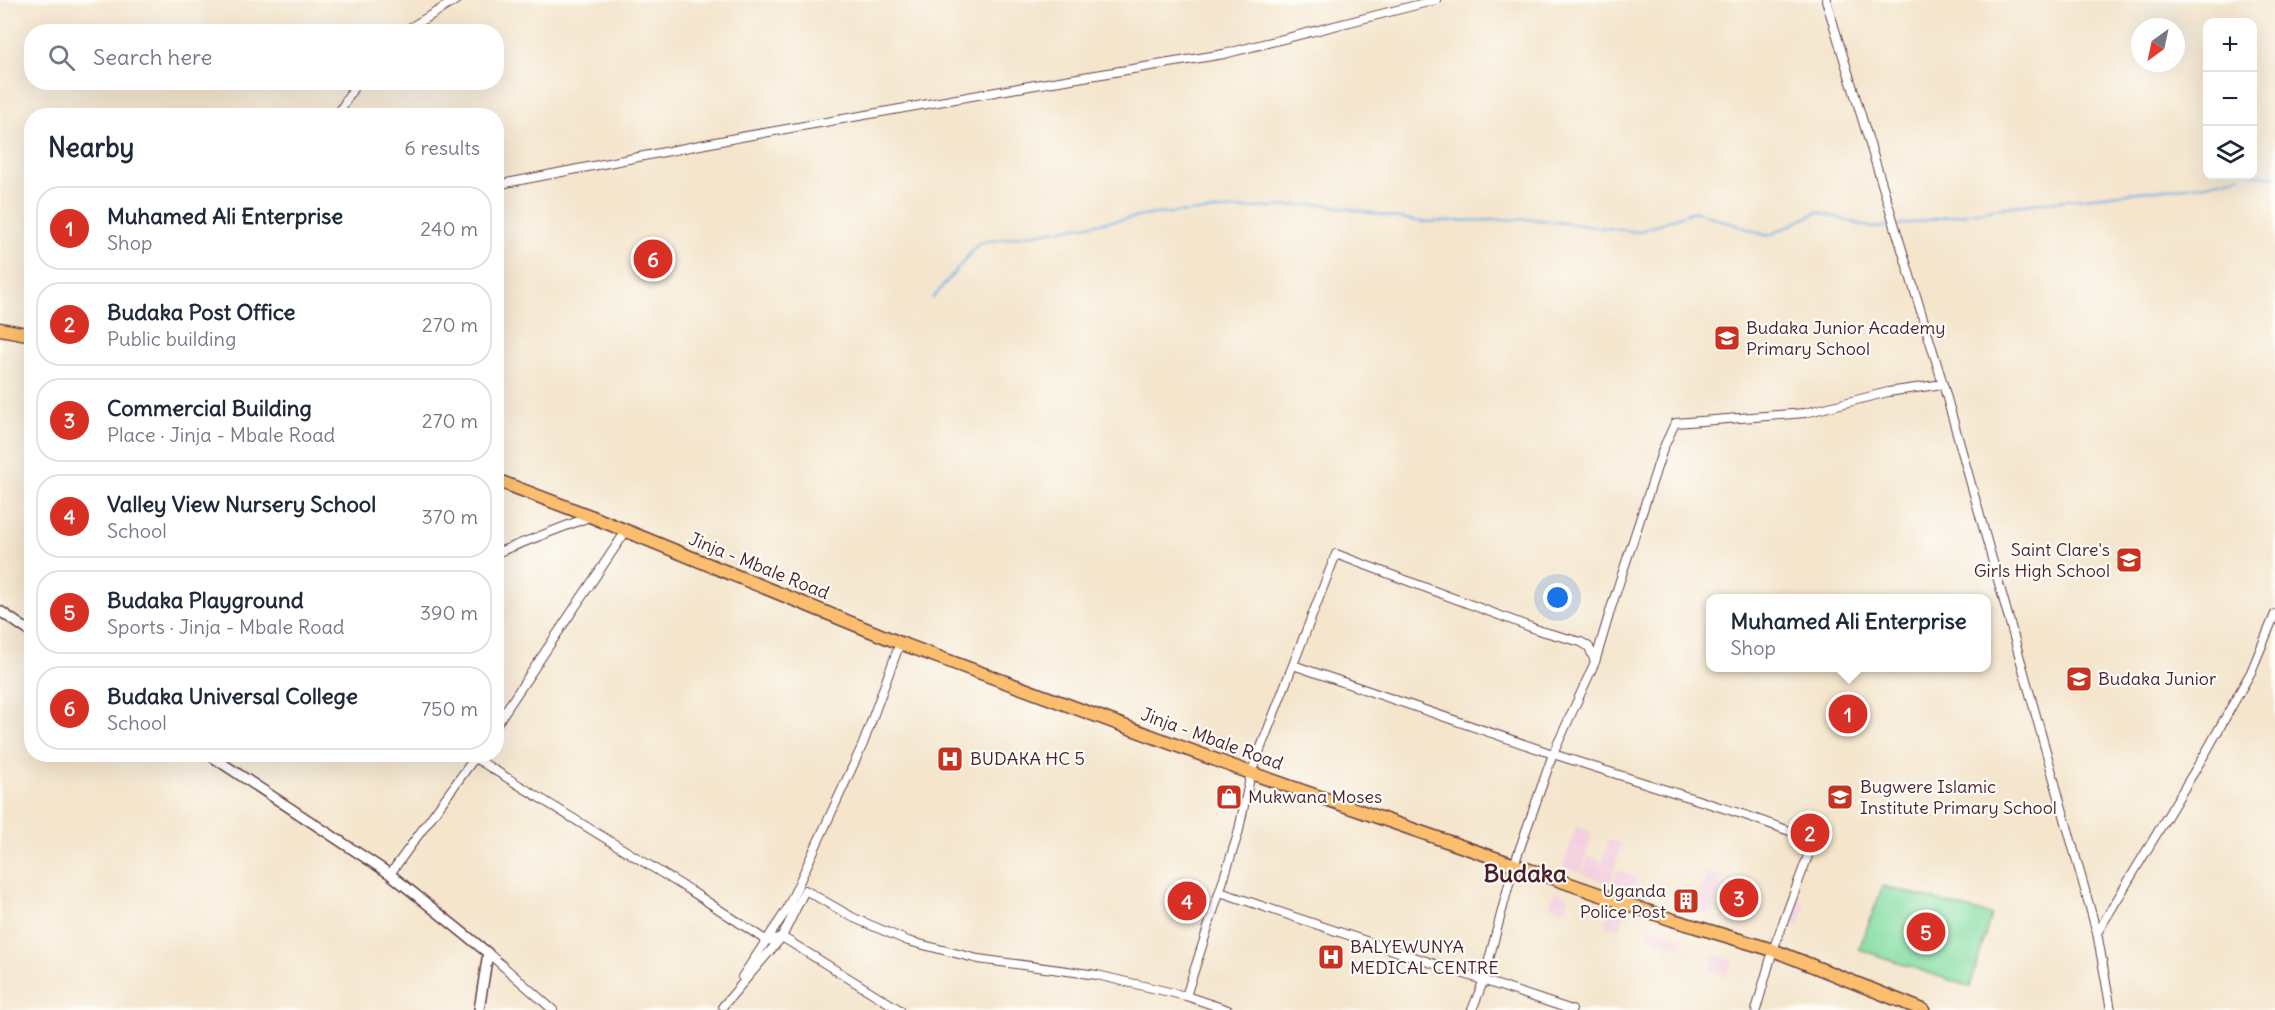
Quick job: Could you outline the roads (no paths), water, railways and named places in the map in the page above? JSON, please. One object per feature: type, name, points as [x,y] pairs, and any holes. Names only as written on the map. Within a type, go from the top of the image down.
[{"type":"main road","points":[[0,329],[24,334]]},
{"type":"main road","name":"Jinja - Mbale Road","points":[[504,483],[900,643],[1251,773],[1673,920],[1773,950],[1923,1010]]},
{"type":"street","points":[[416,24],[456,0]]},
{"type":"street","points":[[504,183],[741,137],[1224,54],[1436,0]]},
{"type":"street","points":[[1826,0],[1943,384],[2097,933],[2111,1010]]},
{"type":"street","points":[[342,108],[352,90]]},
{"type":"street","points":[[1472,1010],[1483,982],[1514,865],[1553,754],[1595,662],[1663,449],[1675,423],[1805,413],[1888,392],[1943,384]]},
{"type":"street","points":[[504,550],[590,516]]},
{"type":"street","points":[[504,713],[626,531]]},
{"type":"street","points":[[1186,996],[1238,834],[1251,773],[1336,554],[1541,631],[1581,642],[1589,647],[1595,662]]},
{"type":"street","points":[[0,611],[24,628]]},
{"type":"street","points":[[2097,933],[2206,752],[2251,672],[2275,614]]},
{"type":"street","points":[[721,1008],[786,911],[863,744],[900,643]]},
{"type":"street","points":[[1293,665],[1553,754],[1745,815],[1795,833],[1810,844],[1802,874],[1773,950],[1756,1010]]},
{"type":"street","points":[[220,762],[390,874],[488,953],[553,1010]]},
{"type":"street","points":[[390,874],[472,762]]},
{"type":"street","points":[[486,762],[767,941],[782,937],[900,1010]]},
{"type":"street","points":[[721,1008],[782,937],[805,890],[854,918],[908,940],[978,959],[1097,975],[1186,996],[1227,1010]]},
{"type":"street","points":[[1220,892],[1572,1010]]},
{"type":"street","points":[[479,1010],[488,953]]},
{"type":"waterway","points":[[2257,175],[2275,177]]},
{"type":"waterway","points":[[1898,225],[2013,206],[2202,185],[2223,180]]},
{"type":"waterway","points":[[932,299],[979,243],[1155,214],[1321,204],[1422,222],[1530,219],[1638,232],[1694,211],[1768,236],[1818,212],[1872,228],[1892,226]]},
{"type":"place","name":"Budaka Universal College","points":[[653,259]]},
{"type":"place","name":"Budaka Junior Academy Primary School","points":[[1727,338]]},
{"type":"place","name":"Saint Clare's Girls High School","points":[[2129,560]]},
{"type":"place","name":"Budaka Junior","points":[[2079,679]]},
{"type":"place","name":"Muhamed Ali Enterprise","points":[[1848,714]]},
{"type":"place","name":"BUDAKA HC 5","points":[[950,759]]},
{"type":"place","name":"Mukwana Moses","points":[[1229,797]]},
{"type":"place","name":"Bugwere Islamic Institute Primary School","points":[[1840,797]]},
{"type":"place","name":"Budaka Post Office","points":[[1810,833]]},
{"type":"place","name":"Commercial Building","points":[[1739,898]]},
{"type":"place","name":"Valley View Nursery School","points":[[1187,901]]},
{"type":"place","name":"Uganda Police Post","points":[[1686,901]]},
{"type":"place","name":"Budaka Playground","points":[[1926,932]]},
{"type":"place","name":"BALYEWUNYA MEDICAL CENTRE","points":[[1331,957]]},
{"type":"district","name":"Budaka","points":[[1525,874]]}]
